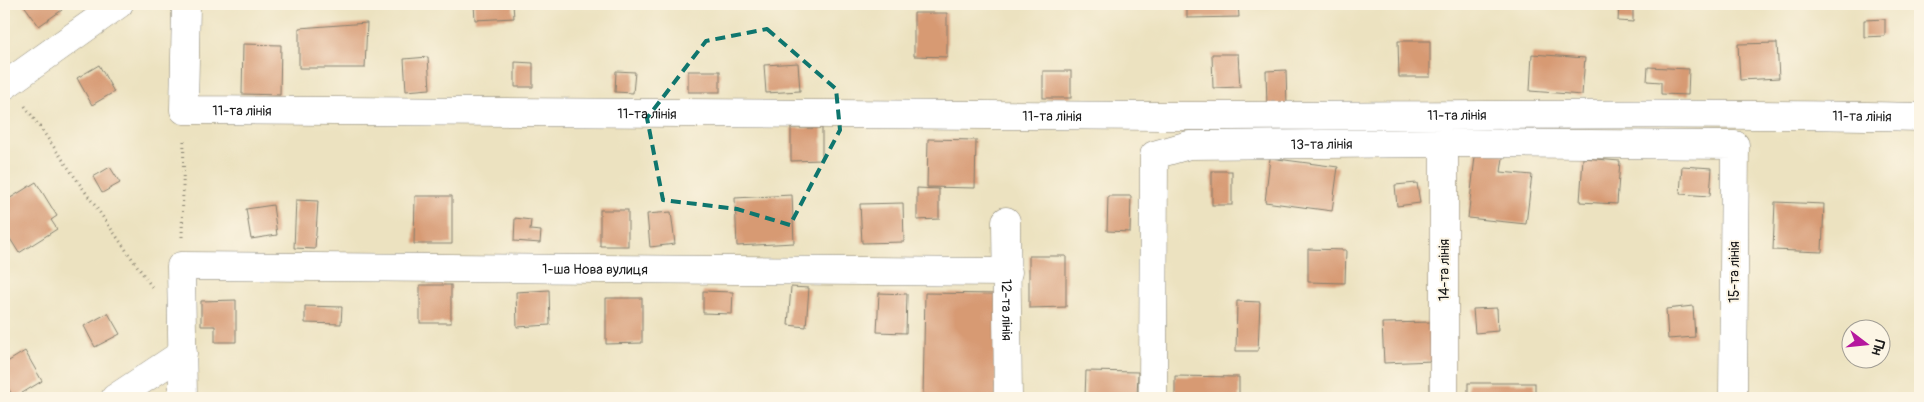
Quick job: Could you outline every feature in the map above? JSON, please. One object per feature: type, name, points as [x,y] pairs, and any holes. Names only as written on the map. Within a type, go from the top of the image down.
[{"type":"street","points":[[6,84],[119,4]]},
{"type":"street","points":[[184,110],[186,4]]},
{"type":"street","name":"11-та лінія","points":[[184,110],[1144,116],[1445,116],[1735,113],[1920,117]]},
{"type":"street","name":"13-та лінія","points":[[1153,398],[1154,155],[1189,145],[1444,142],[1734,145]]},
{"type":"street","name":"14-та лінія","points":[[1444,142],[1444,398]]},
{"type":"street","name":"15-та лінія","points":[[1734,145],[1734,398]]},
{"type":"street","name":"12-та лінія","points":[[1006,221],[1008,398]]},
{"type":"street","points":[[181,266],[183,398]]},
{"type":"street","name":"1-ша Нова вулиця","points":[[181,266],[1008,272]]},
{"type":"street","points":[[115,398],[183,353]]},
{"type":"path","points":[[6,84],[155,290]]},
{"type":"path","points":[[181,266],[184,110]]},
{"type":"highlighted area","points":[[767,29],[836,89],[840,130],[790,225],[737,209],[663,200],[647,118],[706,41]]},
{"type":"building","points":[[23,4],[58,4],[62,10],[39,26]]},
{"type":"building","points":[[474,4],[513,4],[514,18],[475,20]]},
{"type":"building","points":[[1187,4],[1238,4],[1239,17],[1187,18]]},
{"type":"building","points":[[1619,4],[1633,4],[1633,22],[1618,21]]},
{"type":"building","points":[[914,13],[947,13],[947,57],[914,56]]},
{"type":"building","points":[[1885,19],[1885,36],[1864,37],[1864,20]]},
{"type":"building","points":[[367,23],[365,68],[299,68],[299,28]]},
{"type":"building","points":[[1398,41],[1430,41],[1430,77],[1399,77]]},
{"type":"building","points":[[1777,43],[1779,78],[1740,80],[1738,44]]},
{"type":"building","points":[[243,44],[281,45],[280,95],[242,94]]},
{"type":"building","points":[[1212,54],[1238,54],[1240,87],[1213,88]]},
{"type":"building","points":[[1532,54],[1585,58],[1582,95],[1530,91]]},
{"type":"building","points":[[428,57],[430,89],[406,91],[404,59]]},
{"type":"building","points":[[515,62],[533,63],[533,87],[515,87]]},
{"type":"building","points":[[798,63],[800,91],[766,93],[764,65]]},
{"type":"building","points":[[99,65],[114,92],[92,105],[77,78]]},
{"type":"building","points":[[1648,67],[1689,69],[1688,95],[1661,94],[1661,82],[1647,81]]},
{"type":"building","points":[[1286,70],[1287,106],[1267,106],[1266,71]]},
{"type":"building","points":[[616,71],[635,72],[633,93],[615,92]]},
{"type":"building","points":[[688,71],[720,71],[720,92],[688,92]]},
{"type":"building","points":[[1043,71],[1071,71],[1071,98],[1043,98]]},
{"type":"building","points":[[791,128],[822,128],[822,160],[791,161]]},
{"type":"building","points":[[928,139],[976,140],[975,188],[927,187]]},
{"type":"building","points":[[1476,148],[1504,151],[1501,172],[1532,175],[1526,224],[1468,218]]},
{"type":"building","points":[[1270,158],[1338,167],[1332,211],[1265,202]]},
{"type":"building","points":[[1583,158],[1620,161],[1617,204],[1580,202]]},
{"type":"building","points":[[1682,166],[1712,168],[1710,196],[1680,194]]},
{"type":"building","points":[[110,167],[120,183],[102,193],[93,177]]},
{"type":"building","points":[[1212,171],[1232,171],[1232,205],[1212,205]]},
{"type":"building","points":[[36,182],[57,216],[51,220],[57,229],[19,253],[4,229],[4,202]]},
{"type":"building","points":[[1417,183],[1420,203],[1397,206],[1395,185]]},
{"type":"building","points":[[917,188],[939,189],[939,219],[917,220]]},
{"type":"building","points":[[792,195],[794,243],[737,246],[735,198]]},
{"type":"building","points":[[415,196],[452,196],[452,244],[414,244]]},
{"type":"building","points":[[1108,196],[1131,196],[1130,232],[1107,231]]},
{"type":"building","points":[[296,200],[318,201],[315,249],[294,248]]},
{"type":"building","points":[[1775,202],[1824,204],[1822,252],[1773,250]]},
{"type":"building","points":[[903,203],[904,242],[862,243],[860,204]]},
{"type":"building","points":[[273,205],[277,235],[251,239],[246,209]]},
{"type":"building","points":[[600,210],[628,210],[628,246],[600,246]]},
{"type":"building","points":[[671,212],[675,244],[650,247],[647,214]]},
{"type":"building","points":[[515,218],[531,220],[530,230],[541,231],[540,243],[514,241]]},
{"type":"building","points":[[1308,249],[1346,250],[1345,283],[1308,282]]},
{"type":"building","points":[[1029,256],[1066,256],[1066,307],[1029,308]]},
{"type":"building","points":[[420,285],[451,285],[451,323],[420,323]]},
{"type":"building","points":[[791,287],[809,288],[806,327],[788,325]]},
{"type":"building","points":[[549,290],[550,325],[517,327],[516,292]]},
{"type":"building","points":[[703,291],[733,292],[732,314],[703,313]]},
{"type":"building","points":[[879,293],[907,294],[906,333],[877,332]]},
{"type":"building","points":[[925,293],[997,294],[996,398],[923,398]]},
{"type":"building","points":[[606,298],[642,298],[642,343],[606,344]]},
{"type":"building","points":[[236,300],[236,342],[215,342],[215,326],[201,326],[201,301]]},
{"type":"building","points":[[1237,301],[1260,302],[1258,351],[1236,351]]},
{"type":"building","points":[[305,306],[342,307],[341,324],[305,323]]},
{"type":"building","points":[[1693,306],[1695,337],[1668,339],[1666,309]]},
{"type":"building","points":[[1497,308],[1498,331],[1475,333],[1473,309]]},
{"type":"building","points":[[108,313],[120,334],[95,347],[84,326]]},
{"type":"building","points":[[1431,322],[1432,361],[1384,363],[1382,323]]},
{"type":"building","points":[[25,351],[42,381],[14,398],[4,381],[4,364]]},
{"type":"building","points":[[1086,371],[1138,372],[1137,398],[1085,398]]},
{"type":"building","points":[[1175,376],[1239,377],[1239,398],[1175,398]]},
{"type":"building","points":[[1468,383],[1535,383],[1535,398],[1468,398]]}]
